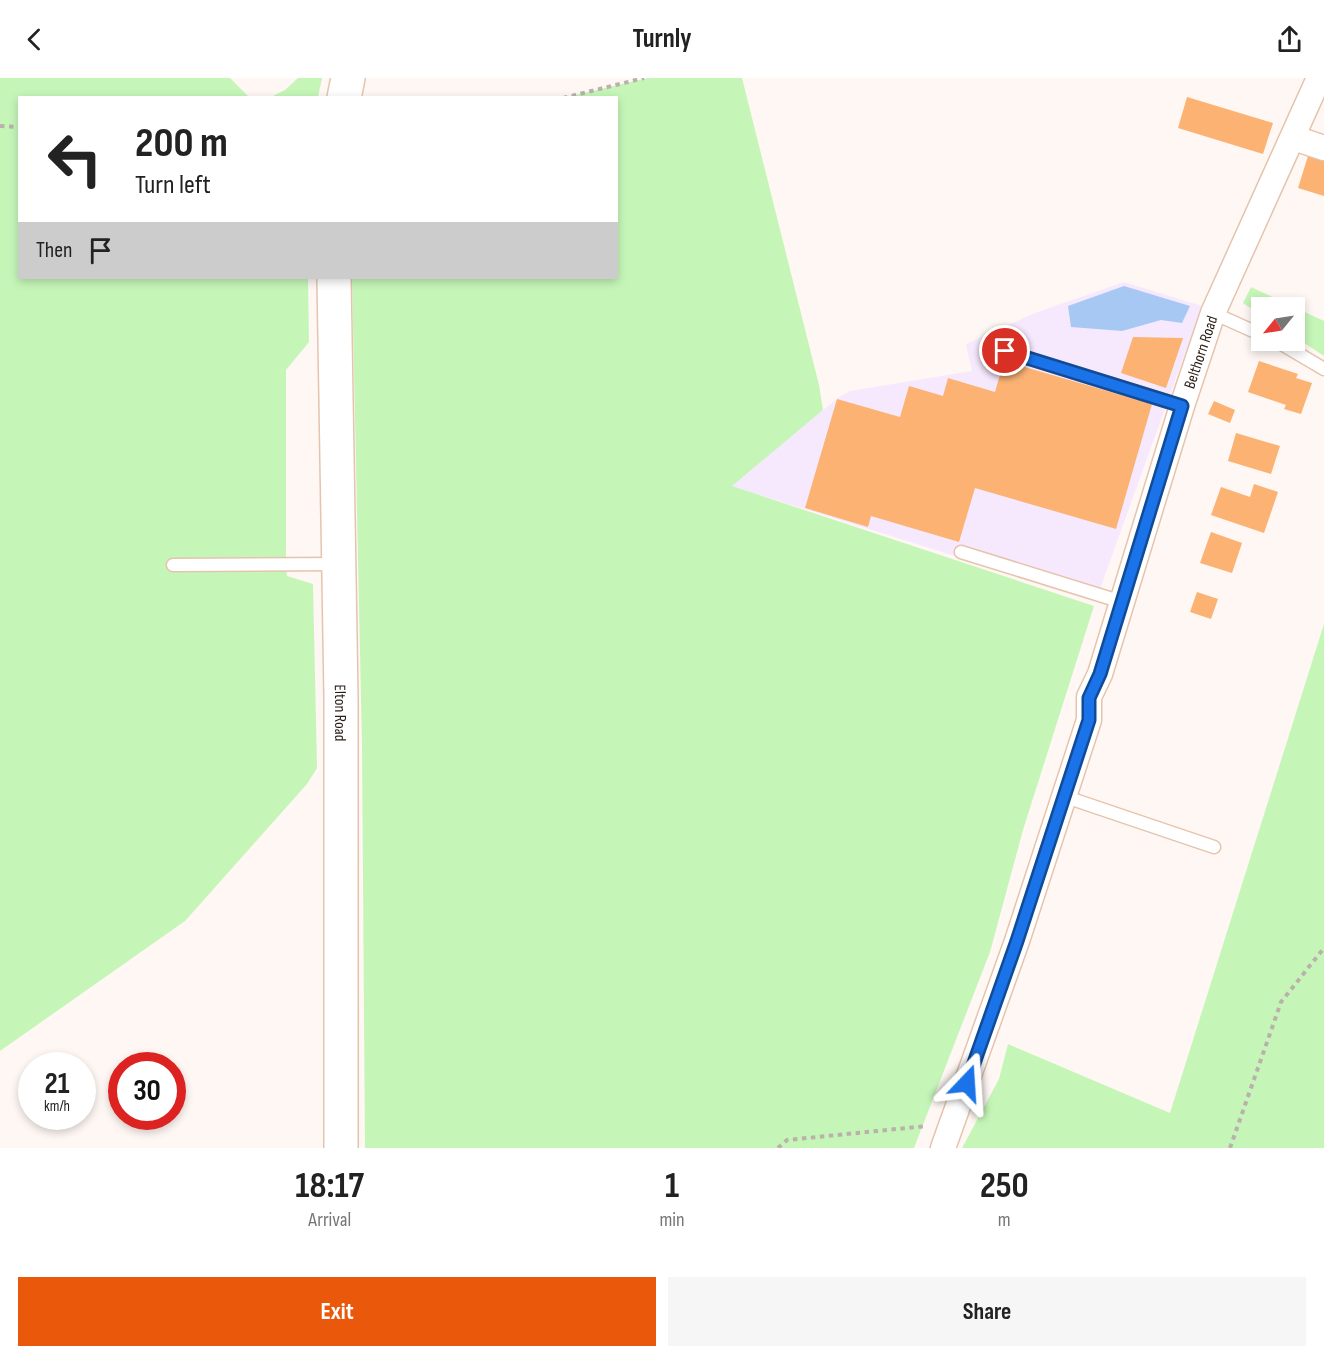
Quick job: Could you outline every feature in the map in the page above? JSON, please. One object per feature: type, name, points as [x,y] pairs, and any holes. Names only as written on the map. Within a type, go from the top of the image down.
[{"type":"main road","points":[[344,96],[348,78]]},
{"type":"main road","name":"Elton Road","points":[[334,279],[342,697],[341,1148]]},
{"type":"street","name":"Belthorn Road","points":[[943,1148],[1017,941],[1089,720],[1089,698],[1100,674],[1182,406],[1213,313],[1294,138],[1319,78]]},
{"type":"street","points":[[1294,138],[1324,148]]},
{"type":"lane","points":[[1213,313],[1251,329]]},
{"type":"lane","points":[[1005,351],[1182,406]]},
{"type":"lane","points":[[1294,351],[1324,369]]},
{"type":"lane","points":[[961,552],[1122,602]]},
{"type":"lane","points":[[172,565],[339,564]]},
{"type":"lane","points":[[1063,796],[1214,848]]},
{"type":"path","points":[[571,96],[644,78]]},
{"type":"path","points":[[0,126],[18,127]]},
{"type":"path","points":[[1230,1148],[1281,1002],[1324,948]]},
{"type":"path","points":[[778,1148],[787,1140],[952,1123]]},
{"type":"shaded area","points":[[1124,282],[1202,306],[1096,600],[731,486],[839,397],[850,391],[972,371],[966,344],[1035,313]]},
{"type":"green space","points":[[0,78],[230,78],[248,96],[18,96],[18,279],[308,279],[309,342],[286,370],[286,564],[287,576],[313,584],[317,768],[307,784],[185,921],[0,1051]]},
{"type":"green space","points":[[298,78],[322,78],[318,96],[273,96],[285,90]]},
{"type":"green space","points":[[648,78],[742,78],[819,385],[823,410],[732,486],[1094,606],[1023,830],[990,952],[914,1148],[365,1148],[362,745],[352,279],[618,279],[618,96],[570,96]]},
{"type":"green space","points":[[1251,287],[1272,297],[1251,297],[1251,308],[1243,303]]},
{"type":"green space","points":[[1305,312],[1324,321],[1324,356],[1305,344]]},
{"type":"green space","points":[[1324,624],[1324,1148],[962,1148],[999,1079],[1008,1044],[1170,1113]]},
{"type":"water","points":[[1124,286],[1190,306],[1182,323],[1161,320],[1122,331],[1071,327],[1068,306]]},
{"type":"building","points":[[1187,97],[1273,123],[1263,154],[1178,128]]},
{"type":"building","points":[[1308,156],[1324,161],[1324,196],[1298,188]]},
{"type":"building","points":[[1133,337],[1183,338],[1166,388],[1121,373]]},
{"type":"building","points":[[1004,361],[1152,404],[1116,529],[975,488],[959,542],[871,516],[868,527],[805,508],[837,399],[900,417],[909,386],[943,396],[948,378],[995,392]]},
{"type":"building","points":[[1259,361],[1298,374],[1296,378],[1312,383],[1301,414],[1284,409],[1286,405],[1248,392]]},
{"type":"building","points":[[1214,401],[1235,410],[1230,423],[1208,414]]},
{"type":"building","points":[[1236,433],[1280,446],[1271,474],[1228,461]]},
{"type":"building","points":[[1254,484],[1278,492],[1264,533],[1211,515],[1221,487],[1250,497]]},
{"type":"building","points":[[1211,532],[1242,543],[1232,573],[1200,563]]},
{"type":"building","points":[[1197,592],[1218,599],[1211,619],[1190,612]]},
{"type":"route","points":[[967,1083],[1017,941],[1089,720],[1089,698],[1100,674],[1182,406],[1005,351]]}]
